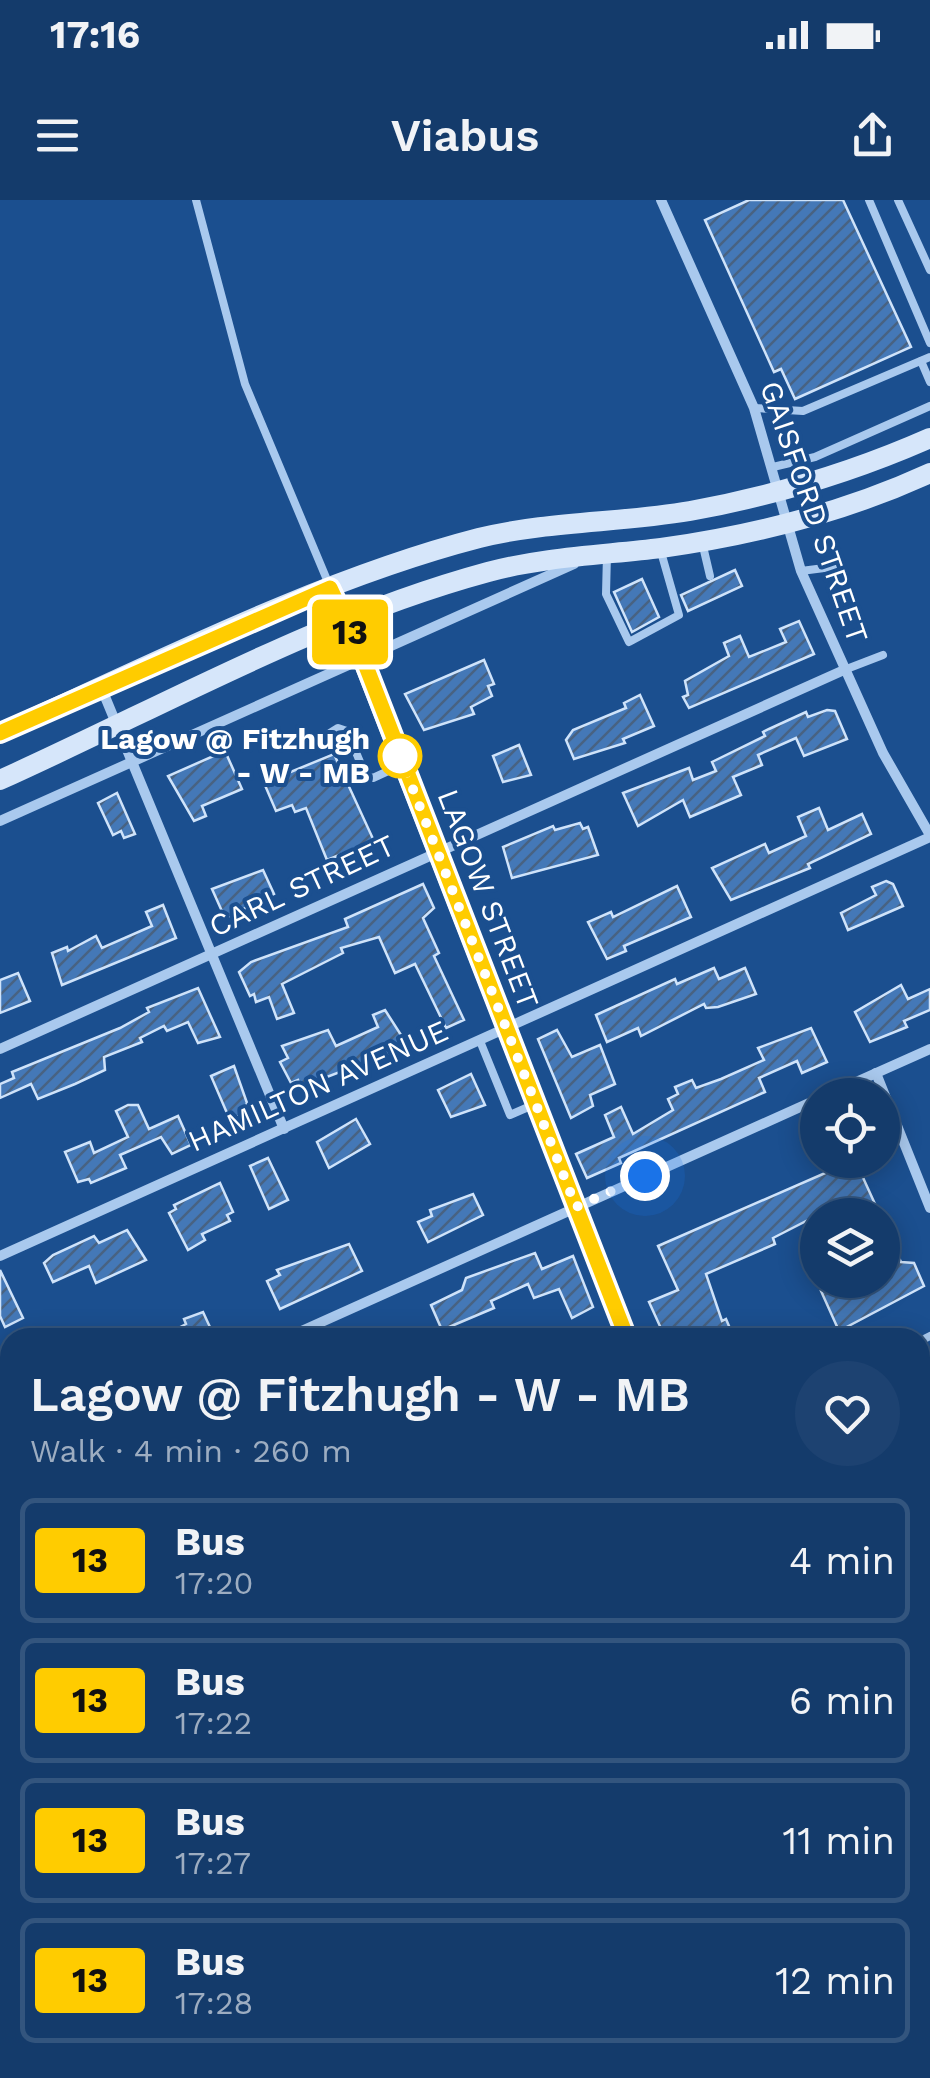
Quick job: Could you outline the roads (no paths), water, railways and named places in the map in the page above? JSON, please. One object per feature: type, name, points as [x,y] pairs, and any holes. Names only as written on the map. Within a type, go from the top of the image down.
[{"type":"main road","points":[[0,733],[330,588],[428,552],[484,537],[688,511],[780,492],[930,438]]},
{"type":"main road","points":[[0,780],[345,620],[430,588],[494,570],[702,542],[788,526],[864,502],[930,474]]},
{"type":"main road","name":"LAGOW STREET","points":[[330,588],[364,661],[623,1328]]},
{"type":"street","name":"GAISFORD STREET","points":[[661,200],[754,408],[801,571],[844,670],[930,836]]},
{"type":"street","points":[[0,821],[598,556]]},
{"type":"street","name":"CARL STREET","points":[[0,1049],[844,670]]},
{"type":"street","points":[[102,688],[284,1129]]},
{"type":"street","name":"HAMILTON AVENUE","points":[[0,1256],[930,836]]},
{"type":"street","points":[[865,1078],[930,1049]]},
{"type":"street","points":[[876,1073],[930,1208]]},
{"type":"street","points":[[308,1328],[800,1107]]},
{"type":"lane","name":"LAGOW STREET","points":[[196,200],[246,384],[330,588]]},
{"type":"lane","points":[[869,200],[930,343]]},
{"type":"lane","points":[[898,200],[930,270]]},
{"type":"lane","points":[[754,408],[803,411],[925,359],[930,382]]},
{"type":"lane","points":[[773,468],[814,456],[930,406]]},
{"type":"lane","points":[[702,542],[710,576]]},
{"type":"lane","points":[[598,556],[606,594],[629,642],[679,616],[660,548]]},
{"type":"lane","points":[[801,571],[840,566]]},
{"type":"lane","points":[[844,670],[883,654]]},
{"type":"lane","points":[[330,733],[338,728],[348,732],[366,776],[374,778],[404,764]]},
{"type":"lane","points":[[480,1041],[510,1115],[536,1104]]},
{"type":"lane","points":[[493,1073],[520,1062]]},
{"type":"place","name":"Lagow @ Fitzhugh - W - MB","points":[[400,756]]}]
